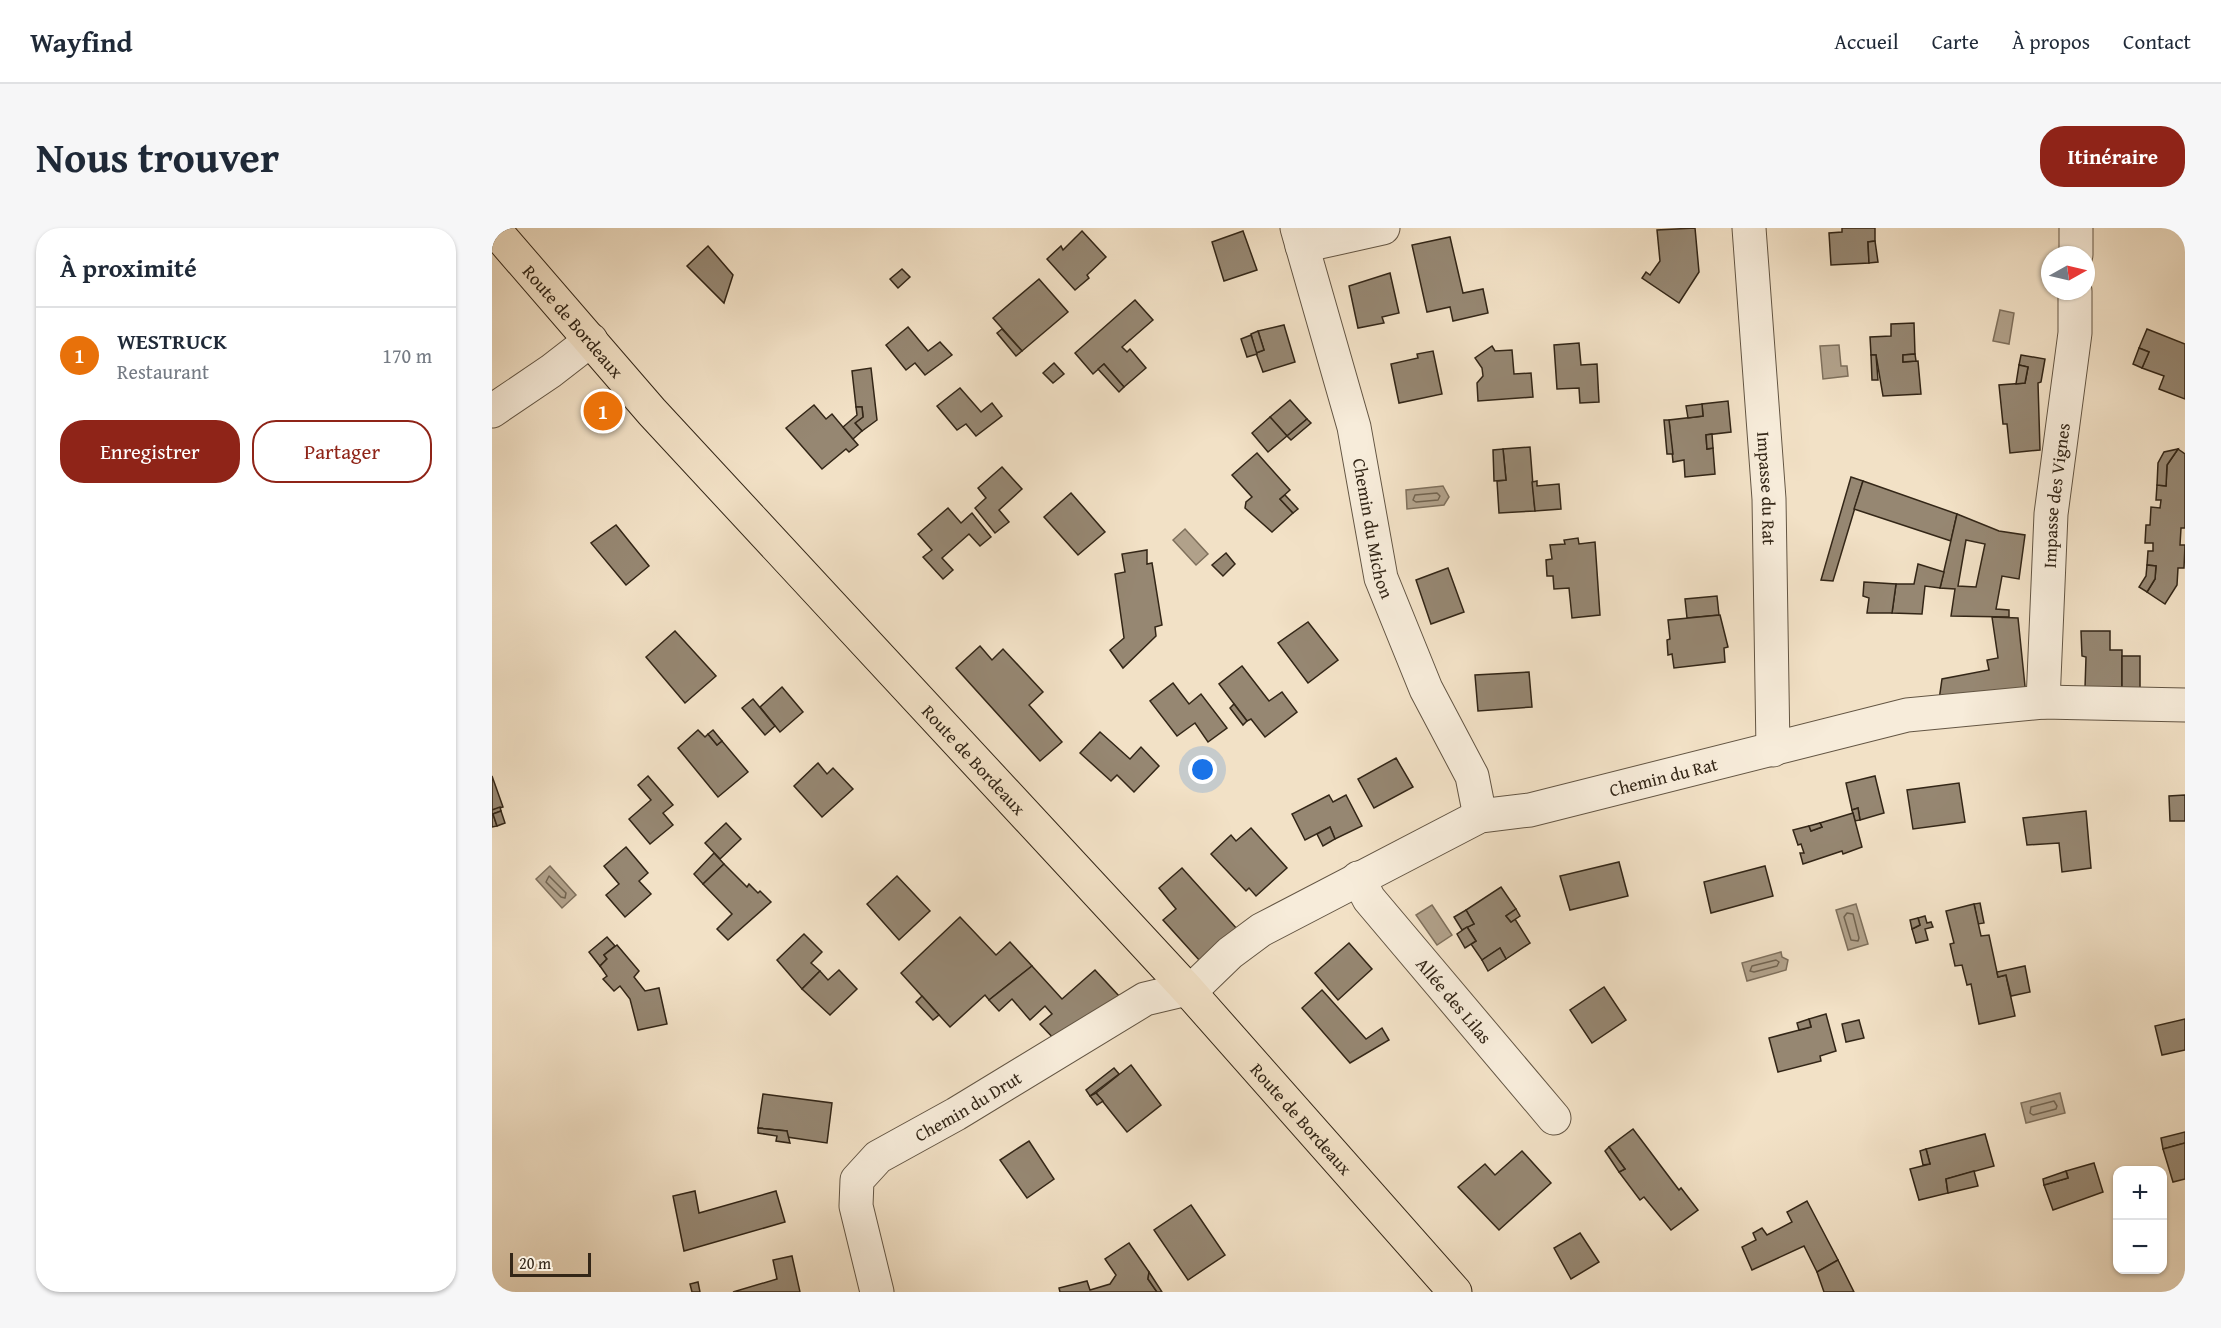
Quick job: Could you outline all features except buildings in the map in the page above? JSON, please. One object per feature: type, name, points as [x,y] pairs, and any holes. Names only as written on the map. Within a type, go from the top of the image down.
[{"type":"main road","name":"Route de Bordeaux","points":[[493,228],[660,420],[1187,989],[1455,1292]]},
{"type":"street","points":[[1299,237],[1383,228]]},
{"type":"street","name":"Impasse du Rat","points":[[1749,228],[1769,499],[1773,750]]},
{"type":"street","points":[[2076,228],[2076,246]]},
{"type":"street","name":"Chemin du Michon","points":[[1299,237],[1354,427],[1381,578],[1426,689],[1472,776],[1480,816]]},
{"type":"street","name":"Impasse des Vignes","points":[[2043,702],[2051,514],[2075,333],[2075,300]]},
{"type":"street","points":[[492,411],[551,371],[591,340]]},
{"type":"street","name":"Chemin du Rat","points":[[1187,989],[1199,983],[1230,953],[1261,930],[1480,816],[1530,810],[1907,715],[2043,702],[2185,705]]},
{"type":"street","name":"Allée des Lilas","points":[[1358,878],[1369,899],[1554,1118]]},
{"type":"street","name":"Chemin du Drut","points":[[877,1292],[856,1206],[857,1180],[878,1157],[966,1108],[1145,999],[1187,989]]},
{"type":"water","points":[[2000,310],[2014,313],[2009,344],[1993,341]]},
{"type":"water","points":[[1839,345],[1841,366],[1847,366],[1848,376],[1823,379],[1820,346]]},
{"type":"water","points":[[1443,486],[1449,497],[1444,505],[1407,509],[1406,490]]},
{"type":"water","points":[[1185,529],[1208,554],[1196,565],[1173,540]]},
{"type":"water","points":[[550,866],[576,895],[562,908],[536,879]]},
{"type":"water","points":[[1856,904],[1868,944],[1848,950],[1836,910]]},
{"type":"water","points":[[1432,905],[1452,935],[1437,945],[1416,915]]},
{"type":"water","points":[[1781,952],[1782,957],[1788,960],[1786,970],[1747,981],[1742,963]]},
{"type":"water","points":[[2060,1093],[2065,1113],[2026,1123],[2021,1103]]},
{"type":"place","name":"WESTRUCK","points":[[603,411]]}]
